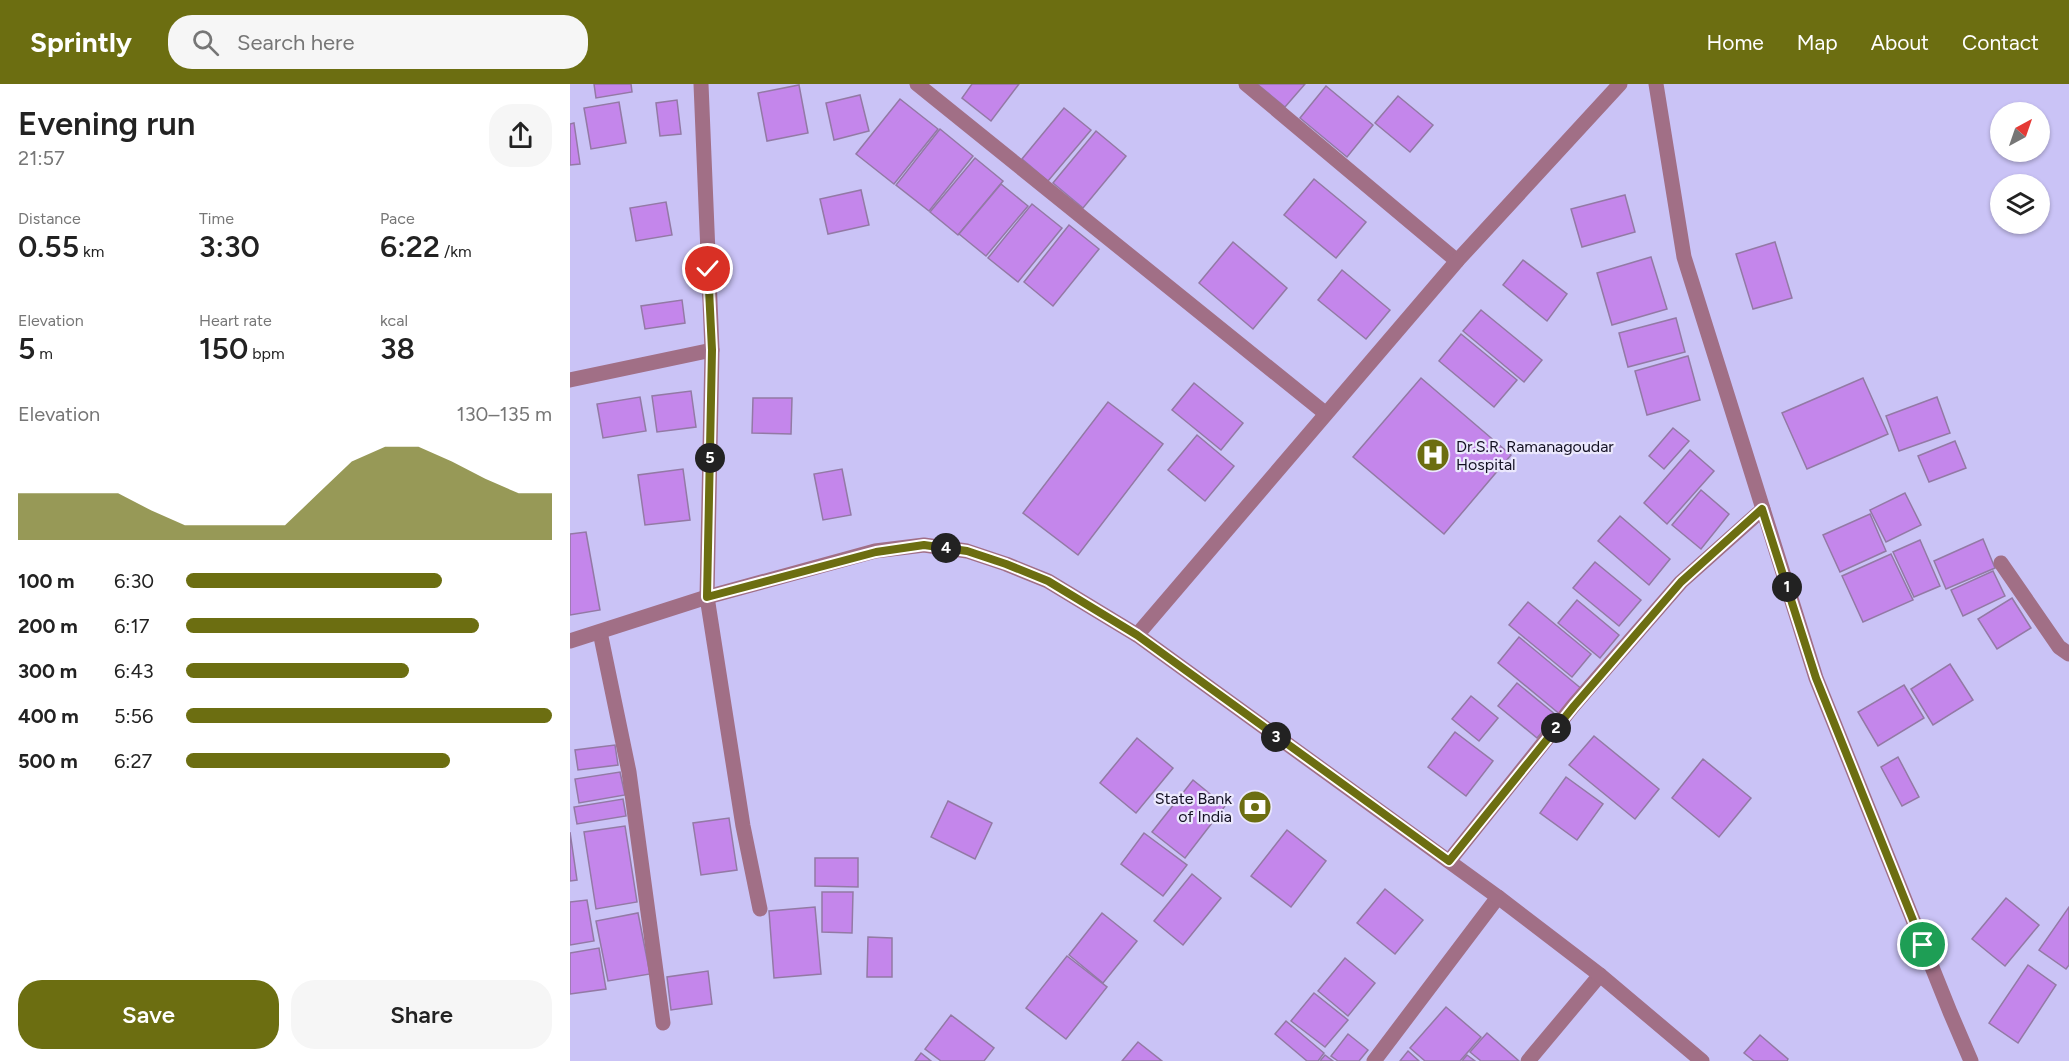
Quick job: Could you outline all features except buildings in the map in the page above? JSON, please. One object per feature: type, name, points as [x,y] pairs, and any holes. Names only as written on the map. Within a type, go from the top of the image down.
[{"type":"street","points":[[701,84],[712,350],[707,597],[743,826],[760,909]]},
{"type":"street","points":[[917,84],[1325,413]]},
{"type":"street","points":[[1246,84],[1456,261]]},
{"type":"street","points":[[1137,635],[1456,261],[1620,84]]},
{"type":"street","points":[[1656,84],[1684,257],[1816,678],[1971,1061]]},
{"type":"street","points":[[570,380],[712,350]]},
{"type":"street","points":[[1449,861],[1574,706],[1681,582],[1762,509]]},
{"type":"street","points":[[570,641],[707,597],[876,552],[924,545],[967,551],[1048,581],[1137,635],[1449,861],[1600,975],[1702,1061]]},
{"type":"street","points":[[2001,562],[2060,647],[2069,654]]},
{"type":"street","points":[[600,632],[629,772],[663,1023]]},
{"type":"street","points":[[1374,1061],[1498,897]]},
{"type":"street","points":[[1528,1061],[1600,975]]},
{"type":"place","name":"Dr.S.R. Ramanagoudar Hospital","points":[[1433,455]]},
{"type":"place","name":"State Bank of India","points":[[1255,807]]},
{"type":"route","points":[[708,269],[712,350],[707,597],[876,552],[924,545],[967,551],[1006,564],[1048,581],[1137,635],[1449,861],[1574,706],[1681,582],[1762,509],[1816,678],[1923,945]]}]
